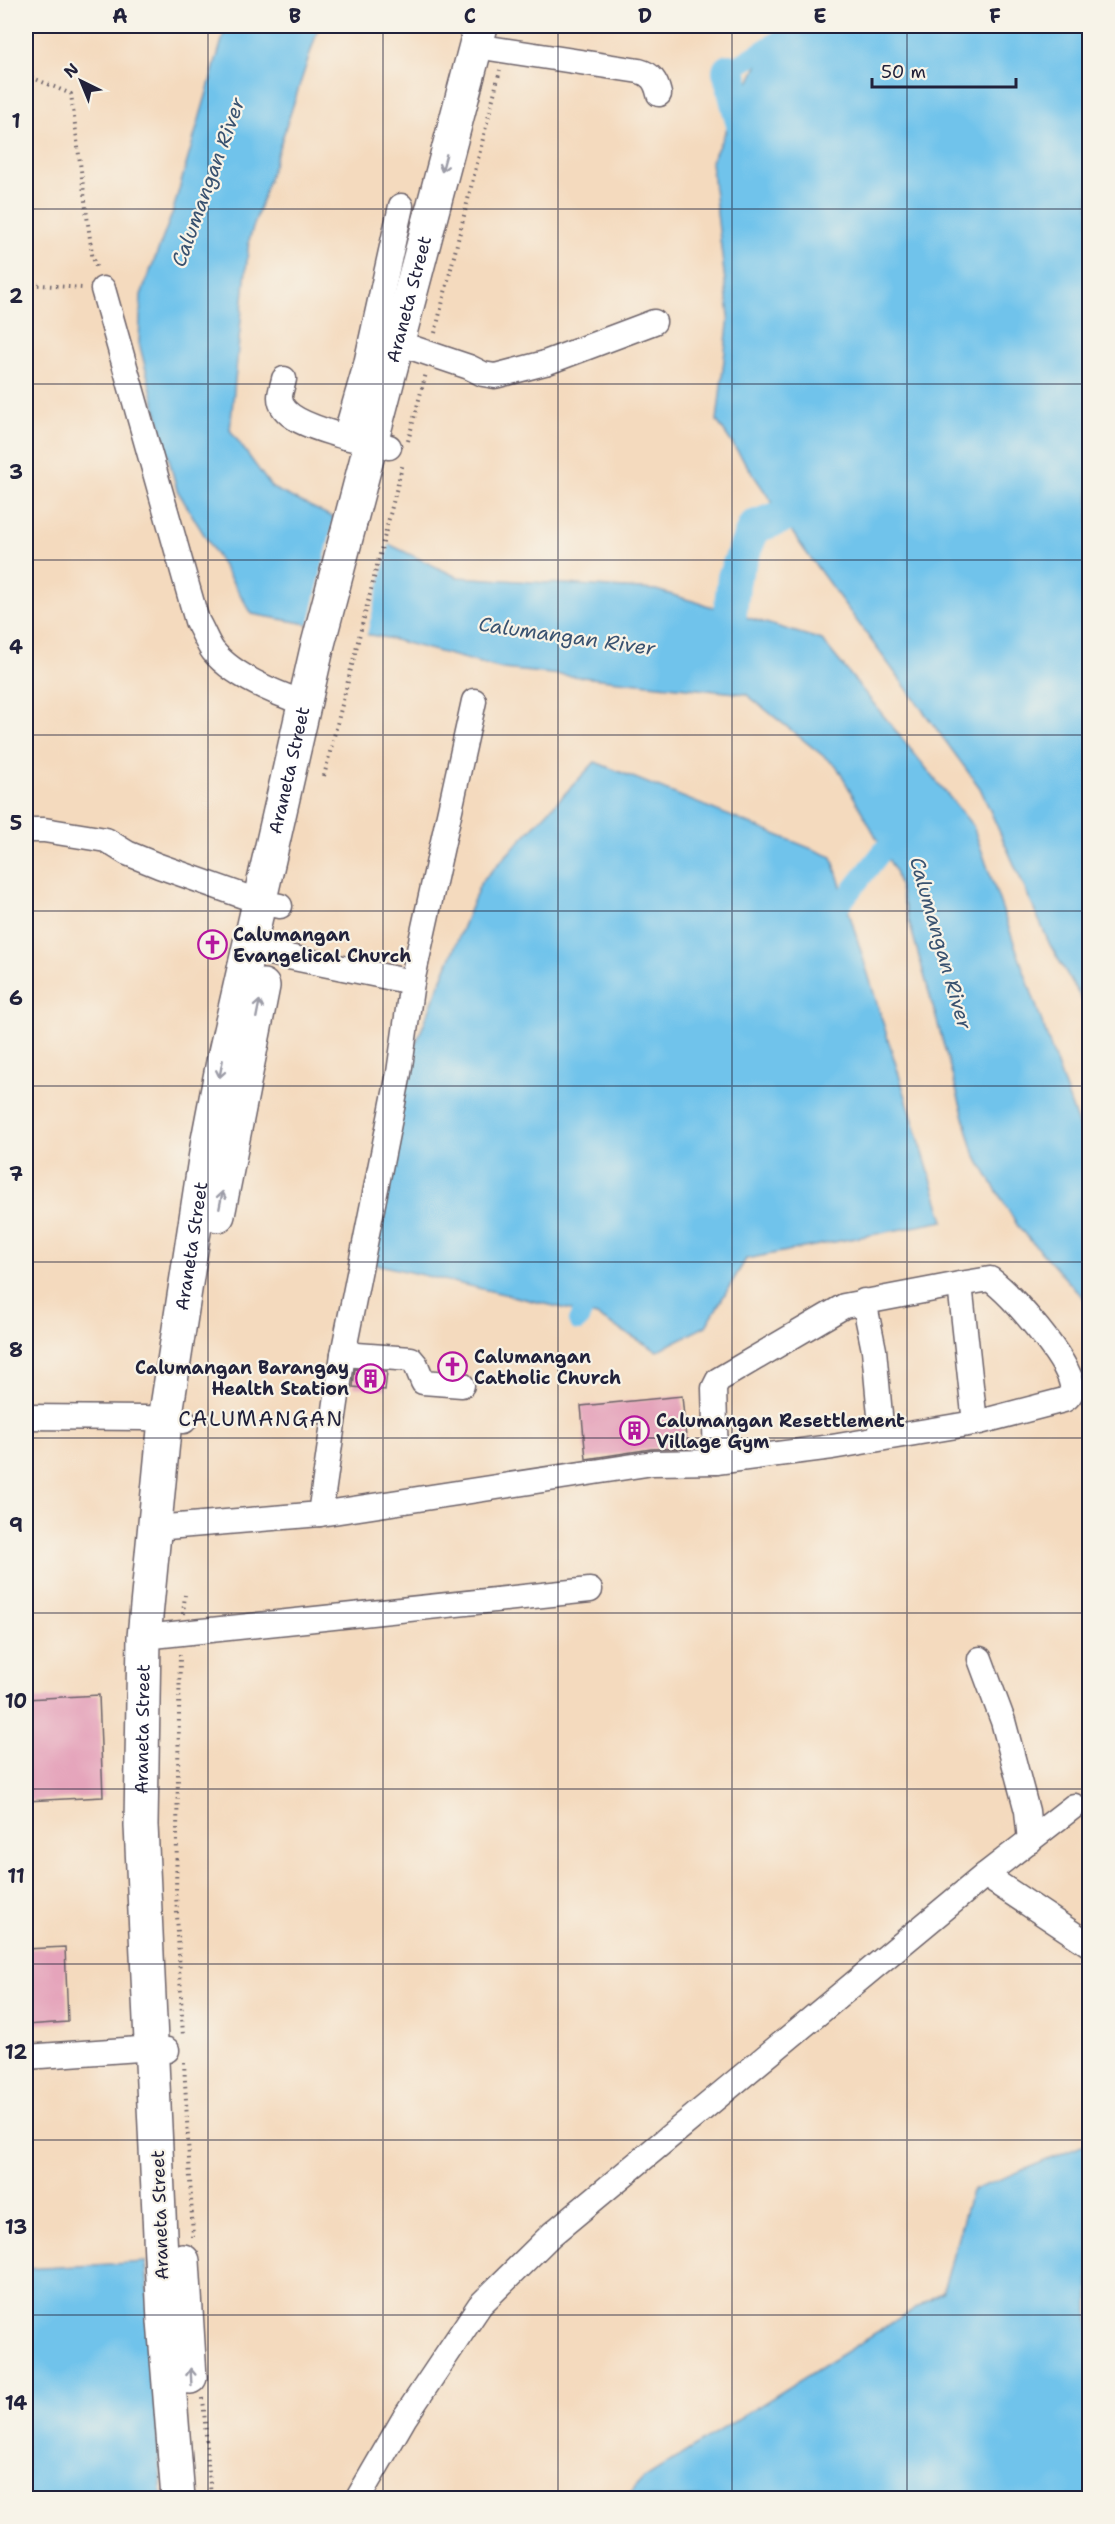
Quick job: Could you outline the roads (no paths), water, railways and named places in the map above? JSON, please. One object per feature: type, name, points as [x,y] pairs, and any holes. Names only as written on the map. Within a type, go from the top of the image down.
[{"type":"highway","name":"Araneta Street","points":[[270,904],[304,703],[337,648],[370,516],[368,442],[407,346],[490,39]]},
{"type":"highway","points":[[198,2499],[172,2052],[161,1719],[164,1635],[161,1420],[212,1248],[259,952],[337,648]]},
{"type":"highway","name":"Araneta Street","points":[[164,1635],[141,1719],[141,1825],[172,2052],[164,2321],[178,2499]]},
{"type":"street","points":[[490,39],[648,73],[657,85],[659,94]]},
{"type":"street","points":[[284,379],[280,397],[284,409],[293,417],[368,442],[366,364],[401,206]]},
{"type":"street","points":[[103,289],[197,621],[214,651],[232,667],[281,696],[304,703]]},
{"type":"street","points":[[407,346],[483,374],[495,376],[545,363],[654,322]]},
{"type":"street","points":[[320,1514],[343,1353],[399,1073],[412,982],[474,701]]},
{"type":"street","points":[[26,830],[44,830],[106,840],[127,853],[159,866],[270,904]]},
{"type":"street","points":[[259,952],[412,982]]},
{"type":"street","points":[[163,1527],[320,1514],[653,1463],[716,1462],[832,1447],[975,1423],[1064,1400],[1070,1396],[1073,1387],[1040,1330],[990,1279],[983,1278],[864,1301],[844,1306],[830,1313],[718,1380],[714,1388],[716,1462]]},
{"type":"street","points":[[960,1284],[975,1423]]},
{"type":"street","points":[[864,1301],[874,1350],[882,1437]]},
{"type":"street","points":[[343,1353],[411,1359],[423,1382],[462,1385]]},
{"type":"street","points":[[26,1417],[161,1420]]},
{"type":"street","points":[[164,1635],[590,1590]]},
{"type":"street","points":[[980,1659],[1003,1721],[1027,1811],[1030,1841]]},
{"type":"street","points":[[358,2499],[411,2408],[463,2330],[492,2292],[552,2234],[985,1875],[1074,1806]]},
{"type":"street","points":[[985,1875],[1089,1945]]},
{"type":"street","points":[[26,2057],[172,2052]]},
{"type":"water","name":"Calumangan River","points":[[226,26],[319,26],[249,240],[230,430],[272,488],[457,577],[656,590],[822,640],[973,826],[1089,1156],[1089,1304],[1019,1228],[974,1153],[895,871],[837,767],[746,694],[503,669],[387,638],[252,614],[177,490],[139,343],[141,295],[172,214]]},
{"type":"water","points":[[820,26],[1089,26],[1089,1012],[1050,945],[980,788],[803,548],[717,421],[729,316],[711,162],[759,62]]},
{"type":"water","points":[[595,762],[832,857],[944,1221],[746,1259],[706,1326],[657,1351],[597,1316],[371,1263],[410,1058],[481,882]]},
{"type":"water","points":[[1089,2143],[1089,2498],[625,2498],[644,2478],[943,2291],[971,2191]]},
{"type":"water","points":[[146,2262],[162,2498],[26,2498],[26,2269]]},
{"type":"waterway","points":[[729,71],[802,26]]},
{"type":"waterway","points":[[729,71],[748,144],[756,146]]},
{"type":"waterway","points":[[725,659],[734,577],[754,527],[813,506],[828,505]]},
{"type":"waterway","points":[[829,919],[900,829]]},
{"type":"waterway","points":[[578,1321],[594,1288]]},
{"type":"place","name":"Calumangan Evangelical Church","points":[[212,945]]},
{"type":"place","name":"Calumangan Catholic Church","points":[[453,1367]]},
{"type":"place","name":"Calumangan Barangay Health Station","points":[[370,1378]]},
{"type":"place","name":"Calumangan Resettlement Village Gym","points":[[635,1431]]},
{"type":"district","name":"CALUMANGAN","points":[[261,1419]]}]
